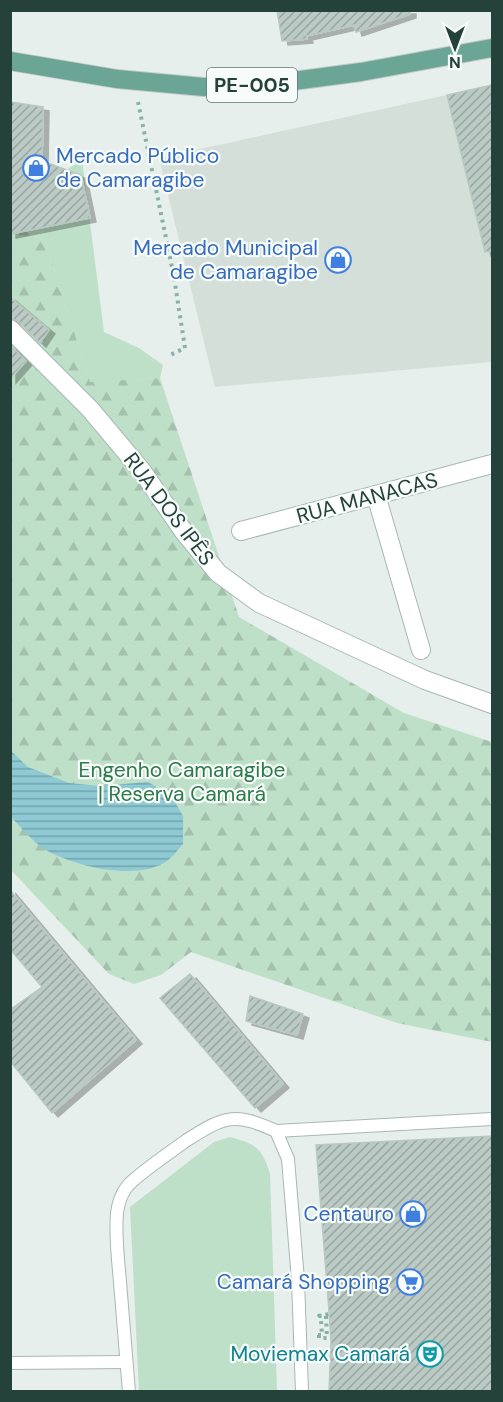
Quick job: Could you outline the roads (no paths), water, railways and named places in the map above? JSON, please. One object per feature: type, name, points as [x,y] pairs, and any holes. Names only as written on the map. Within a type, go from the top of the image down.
[{"type":"main road","name":"PE-005","points":[[10,61],[133,81],[204,87],[263,85],[361,72],[492,48]]},
{"type":"street","name":"RUA DOS IPÊS","points":[[10,328],[90,409],[142,471],[184,532],[218,573],[259,603],[425,680],[492,704]]},
{"type":"street","name":"RUA MANACAS","points":[[241,531],[492,464]]},
{"type":"street","points":[[376,495],[421,650]]},
{"type":"lane","points":[[129,1392],[116,1240],[117,1212],[127,1186],[184,1142],[210,1126],[228,1119],[251,1120],[276,1131],[492,1119]]},
{"type":"lane","points":[[276,1131],[288,1159],[298,1280],[302,1392]]},
{"type":"lane","points":[[10,1363],[126,1362]]},
{"type":"water","points":[[10,750],[28,767],[69,783],[100,786],[148,782],[171,795],[183,816],[183,844],[167,861],[154,867],[123,871],[88,866],[44,849],[11,817]]},
{"type":"place","name":"Mercado Público de Camaragibe","points":[[36,168]]},
{"type":"place","name":"Mercado Municipal de Camaragibe","points":[[338,260]]},
{"type":"place","name":"Centauro","points":[[413,1214]]},
{"type":"place","name":"Camará Shopping","points":[[410,1282]]},
{"type":"place","name":"Moviemax Camará","points":[[430,1354]]},
{"type":"park label","name":"Engenho Camaragibe | Reserva Camará","points":[[182,782]]}]
